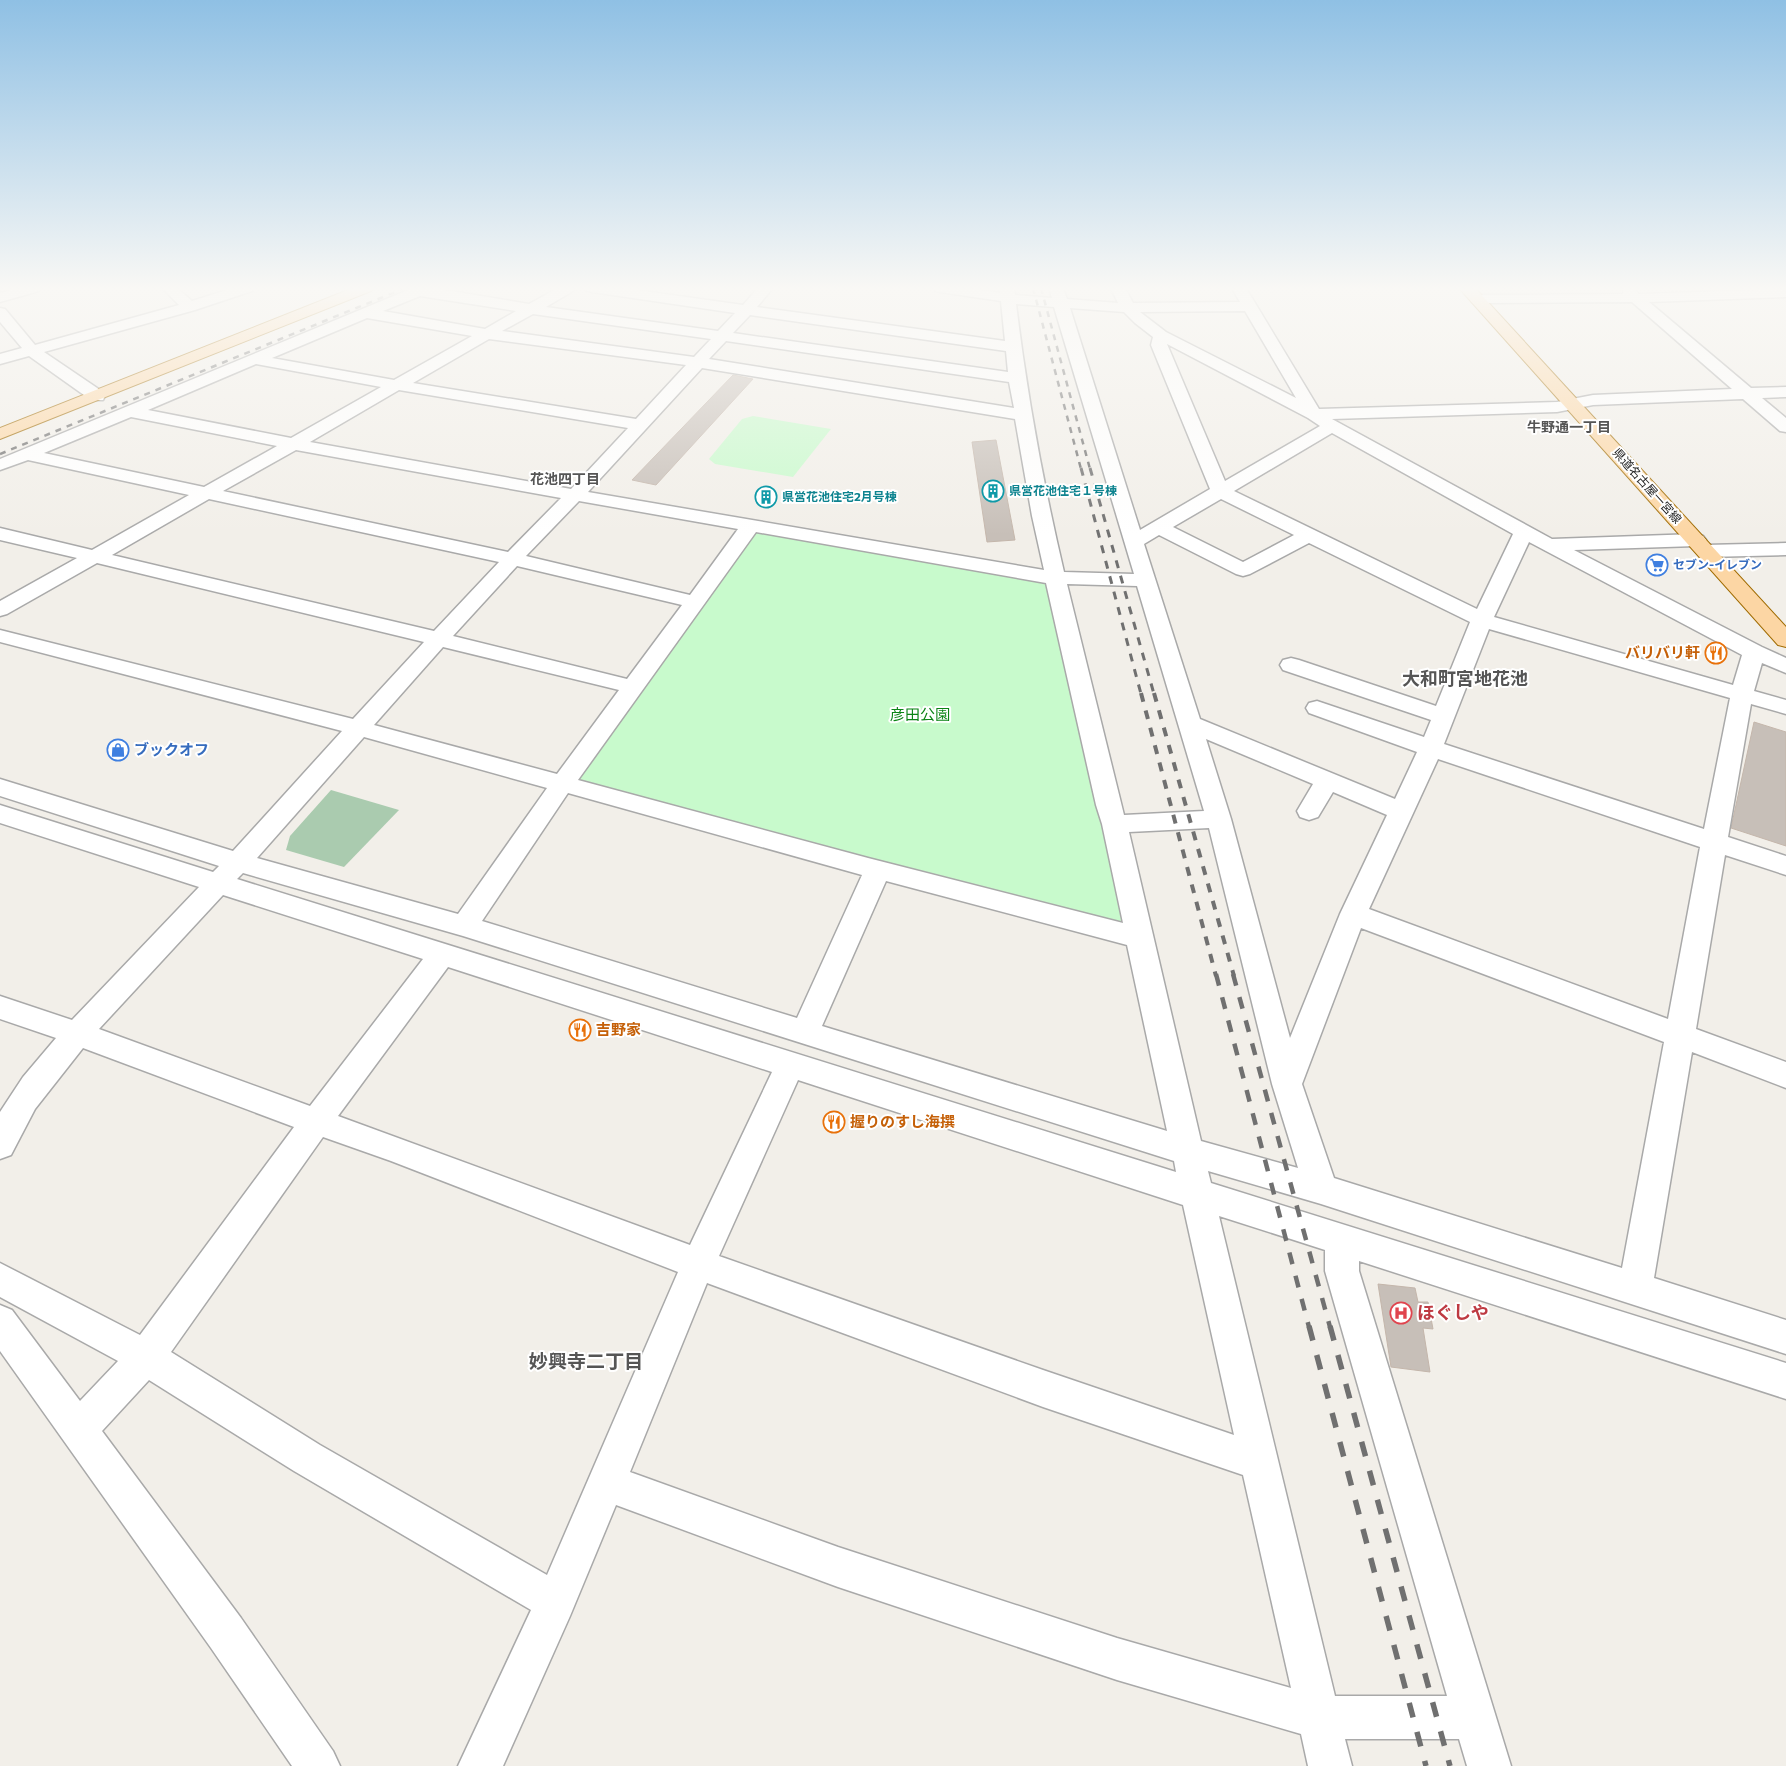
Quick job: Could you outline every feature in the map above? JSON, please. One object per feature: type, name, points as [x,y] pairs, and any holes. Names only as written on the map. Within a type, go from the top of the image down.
[{"type":"main road","points":[[0,434],[161,370]]},
{"type":"main road","name":"県道名古屋一宮線","points":[[1542,370],[1786,640]]},
{"type":"street","points":[[60,370],[97,396]]},
{"type":"street","points":[[0,465],[227,370]]},
{"type":"street","points":[[316,370],[640,425]]},
{"type":"street","points":[[0,610],[422,370]]},
{"type":"street","points":[[0,1145],[8,1123],[59,1054],[218,884],[439,639],[689,370]]},
{"type":"street","points":[[750,370],[1023,414]]},
{"type":"street","points":[[965,370],[1017,378]]},
{"type":"street","points":[[1016,370],[1041,516],[1115,824],[1138,937],[1330,1766]]},
{"type":"street","points":[[1081,370],[1219,819],[1287,1084],[1321,1189]]},
{"type":"street","points":[[1170,370],[1220,491],[1482,620],[1786,707]]},
{"type":"street","points":[[1230,370],[1314,414],[1332,426],[1548,545],[1754,652],[1786,666]]},
{"type":"street","points":[[1288,370],[1314,414]]},
{"type":"street","points":[[1721,370],[1786,427]]},
{"type":"street","points":[[1314,414],[1557,407],[1593,400],[1786,392]]},
{"type":"street","points":[[129,411],[294,444],[1055,578],[1147,580]]},
{"type":"street","points":[[1135,541],[1332,426]]},
{"type":"street","points":[[25,454],[513,559],[695,602]]},
{"type":"street","points":[[464,926],[563,783],[751,525]]},
{"type":"street","points":[[1158,528],[1243,570],[1310,535]]},
{"type":"street","points":[[1287,1084],[1353,914],[1431,748],[1482,620],[1524,532]]},
{"type":"street","points":[[0,534],[439,639],[633,688]]},
{"type":"street","points":[[1548,545],[1701,545],[1786,549]]},
{"type":"street","points":[[0,636],[359,728],[878,869],[1138,937]]},
{"type":"street","points":[[1635,1289],[1714,842],[1742,694],[1754,652]]},
{"type":"street","points":[[1291,665],[1444,717]]},
{"type":"street","points":[[1317,708],[1431,748],[1786,866]]},
{"type":"street","points":[[1191,724],[1401,811]]},
{"type":"street","points":[[1308,811],[1328,780]]},
{"type":"street","points":[[0,787],[238,862],[464,926],[1189,1152],[1321,1189],[1786,1336]]},
{"type":"street","points":[[0,814],[1786,1381]]},
{"type":"street","points":[[1115,824],[1219,819]]},
{"type":"street","points":[[805,1032],[878,869]]},
{"type":"street","points":[[1353,914],[1786,1075]]},
{"type":"street","points":[[78,1430],[146,1356],[349,1076],[442,955]]},
{"type":"street","points":[[0,1007],[78,1033],[316,1122],[398,1150],[698,1265],[906,1341],[1108,1412],[1260,1462]]},
{"type":"street","points":[[480,1766],[556,1602],[698,1265],[790,1065]]},
{"type":"street","points":[[1342,1240],[1342,1271],[1488,1766]]},
{"type":"street","points":[[0,1279],[146,1356],[308,1458],[556,1602]]},
{"type":"street","points":[[2,1331],[29,1362],[226,1633],[318,1766]]},
{"type":"street","points":[[606,1482],[838,1568],[1117,1659],[1319,1718],[1475,1717]]},
{"type":"green space","points":[[753,416],[831,429],[793,477],[715,464],[709,459],[742,419]]},
{"type":"green space","name":"彦田公園","points":[[752,527],[1051,582],[1130,930],[572,782]]},
{"type":"green space","points":[[331,790],[399,810],[344,867],[286,850],[290,836]]},
{"type":"building","points":[[733,375],[753,379],[656,485],[632,480]]},
{"type":"building","name":"県営花池住宅１号棟","points":[[996,440],[1015,540],[987,542],[972,442]]},
{"type":"building","points":[[1754,722],[1786,732],[1786,846],[1731,828]]},
{"type":"building","points":[[1378,1284],[1415,1288],[1418,1302],[1428,1302],[1433,1329],[1423,1328],[1430,1372],[1391,1367]]},
{"type":"railway","points":[[0,454],[204,370]]},
{"type":"railway","points":[[1055,370],[1081,469]]},
{"type":"railway","points":[[1063,370],[1090,469]]},
{"type":"railway","points":[[1081,468],[1141,694]]},
{"type":"railway","points":[[1090,468],[1154,694]]},
{"type":"railway","points":[[1141,693],[1216,976]]},
{"type":"railway","points":[[1154,693],[1234,976]]},
{"type":"railway","points":[[1216,974],[1309,1327]]},
{"type":"railway","points":[[1233,974],[1330,1327]]},
{"type":"railway","points":[[1309,1326],[1426,1766]]},
{"type":"railway","points":[[1330,1326],[1450,1766]]},
{"type":"place","name":"県営花池住宅１号棟","points":[[993,491]]},
{"type":"place","name":"県営花池住宅2月号棟","points":[[766,497]]},
{"type":"place","name":"セブン-イレブン","points":[[1657,565]]},
{"type":"place","name":"バリバリ軒","points":[[1716,653]]},
{"type":"place","name":"ブックオフ","points":[[118,750]]},
{"type":"place","name":"吉野家","points":[[580,1030]]},
{"type":"place","name":"握りのすし海撰","points":[[834,1122]]},
{"type":"place","name":"ほぐしや","points":[[1401,1313]]},
{"type":"district","name":"牛野通一丁目","points":[[1569,427]]},
{"type":"district","name":"花池四丁目","points":[[565,479]]},
{"type":"district","name":"大和町宮地花池","points":[[1465,679]]},
{"type":"district","name":"妙興寺二丁目","points":[[586,1361]]}]
